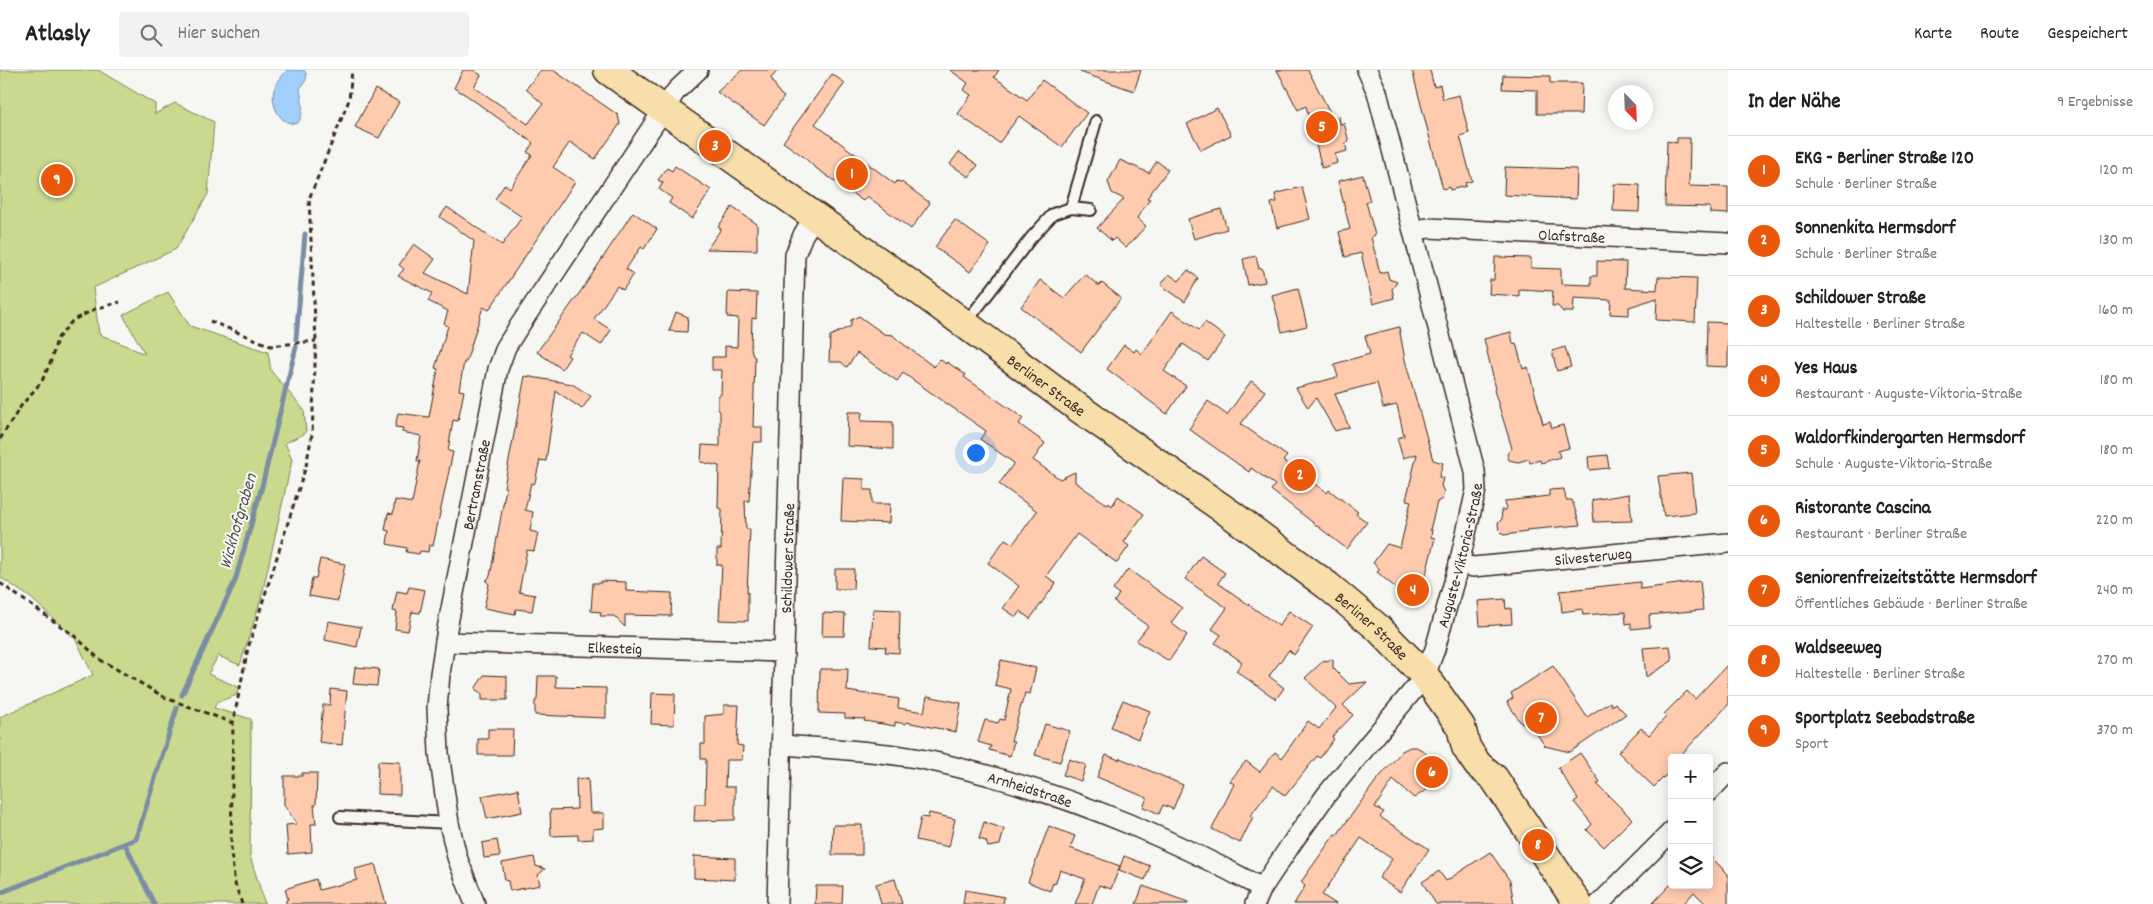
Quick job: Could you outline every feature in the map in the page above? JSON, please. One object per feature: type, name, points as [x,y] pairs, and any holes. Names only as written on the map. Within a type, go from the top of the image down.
[{"type":"main road","name":"Berliner Straße","points":[[608,70],[1080,409],[1232,515],[1328,586],[1378,628],[1425,676],[1461,727],[1477,738],[1490,757],[1494,778],[1578,904]]},
{"type":"street","name":"Bertramstraße","points":[[475,904],[456,857],[449,823],[439,753],[438,708],[440,674],[498,368],[506,347],[676,91],[698,70]]},
{"type":"street","name":"Auguste-Viktoria-Straße","points":[[1258,896],[1327,794],[1425,676],[1435,649],[1459,564],[1477,482],[1414,230],[1377,92],[1367,70]]},
{"type":"street","name":"Schildower Straße","points":[[777,904],[795,255],[802,234],[814,217]]},
{"type":"street","name":"Olafstraße","points":[[1414,230],[1429,228],[1728,243]]},
{"type":"street","name":"Silvesterweg","points":[[1459,564],[1474,567],[1728,543]]},
{"type":"street","name":"Elkesteig","points":[[446,642],[783,652]]},
{"type":"street","name":"Arnheidstraße","points":[[781,745],[839,748],[910,757],[1028,787],[1117,818],[1202,857],[1258,896]]},
{"type":"street","points":[[1713,788],[1728,772]]},
{"type":"street","points":[[1599,904],[1668,835]]},
{"type":"lane","points":[[1071,208],[1096,121]]},
{"type":"lane","points":[[964,324],[1036,232],[1053,214],[1071,208],[1092,210]]},
{"type":"lane","points":[[340,816],[449,823]]},
{"type":"path","points":[[242,904],[235,884],[232,853],[233,723],[248,648],[306,466],[312,434],[316,341],[309,199],[349,100],[352,70]]},
{"type":"path","points":[[0,439],[22,406],[42,381],[51,361],[57,339],[73,320],[96,309],[120,302]]},
{"type":"path","points":[[210,321],[271,346],[316,341]]},
{"type":"path","points":[[0,583],[76,637],[99,659],[166,698],[233,723]]},
{"type":"green space","points":[[0,70],[98,70],[155,104],[155,114],[175,103],[214,122],[208,194],[176,249],[93,288],[99,334],[145,354],[123,315],[168,292],[190,326],[268,352],[271,371],[304,410],[306,433],[285,443],[292,460],[261,599],[240,665],[218,656],[208,674],[238,687],[237,695],[217,702],[214,708],[251,719],[250,856],[265,904],[0,904],[0,717],[93,675],[76,640],[31,598],[0,577]]},
{"type":"water","points":[[287,70],[304,70],[306,73],[306,80],[300,89],[302,111],[298,123],[291,123],[281,117],[273,100],[275,87]]},
{"type":"building","points":[[463,70],[473,70],[481,75],[474,87],[528,124],[543,104],[526,89],[541,70],[553,70],[618,115],[620,124],[595,159],[570,142],[553,167],[575,182],[489,310],[483,307],[466,362],[464,362],[459,390],[464,391],[458,421],[453,420],[448,451],[453,452],[433,546],[429,545],[428,552],[420,551],[419,554],[406,552],[407,548],[387,544],[389,531],[385,530],[388,513],[393,514],[395,500],[412,503],[420,461],[417,461],[421,436],[402,432],[403,428],[395,427],[398,413],[429,417],[438,369],[435,368],[448,326],[444,324],[448,311],[428,301],[432,293],[398,276],[404,269],[399,265],[414,244],[435,259],[425,273],[468,294],[474,241],[440,217],[447,207],[502,245],[522,217],[495,199],[505,184],[510,188],[532,155],[527,152],[533,143],[454,88]]},
{"type":"building","points":[[742,70],[779,70],[771,78],[780,94],[784,97],[764,125],[717,92]]},
{"type":"building","points":[[950,70],[999,70],[994,77],[1027,100],[1042,80],[1087,113],[1062,147],[1019,116],[999,143],[958,114],[971,95],[964,90],[968,83]]},
{"type":"building","points":[[1080,70],[1141,70],[1134,91],[1080,72]]},
{"type":"building","points":[[1277,70],[1308,70],[1333,118],[1339,116],[1340,124],[1344,123],[1349,142],[1345,143],[1347,151],[1335,154],[1337,163],[1322,168],[1306,106],[1298,110]]},
{"type":"building","points":[[1412,70],[1430,70],[1434,87],[1440,85],[1443,99],[1459,95],[1469,133],[1460,136],[1472,181],[1465,183],[1466,186],[1450,190],[1449,187],[1443,189]]},
{"type":"building","points":[[832,74],[845,83],[815,124],[895,184],[897,181],[903,183],[930,203],[911,229],[867,196],[863,201],[813,166],[783,142]]},
{"type":"building","points":[[1503,75],[1550,76],[1550,83],[1582,83],[1581,114],[1537,114],[1537,90],[1502,89]]},
{"type":"building","points":[[375,89],[399,102],[379,138],[355,127]]},
{"type":"building","points":[[1217,108],[1231,135],[1201,150],[1187,124]]},
{"type":"building","points":[[1677,138],[1690,138],[1689,186],[1728,187],[1728,214],[1710,213],[1710,207],[1665,206],[1667,141],[1677,143]]},
{"type":"building","points":[[959,152],[978,165],[969,177],[950,164]]},
{"type":"building","points":[[1120,160],[1149,173],[1157,161],[1168,170],[1147,198],[1150,199],[1137,218],[1146,226],[1126,248],[1115,238],[1112,241],[1097,228],[1124,199],[1112,193],[1108,182]]},
{"type":"building","points":[[675,166],[711,190],[692,219],[669,203],[672,198],[659,189],[663,183],[658,180],[667,168],[672,171]]},
{"type":"building","points":[[1505,167],[1577,169],[1576,199],[1504,195]]},
{"type":"building","points":[[1363,175],[1370,201],[1366,202],[1375,235],[1371,237],[1380,273],[1387,271],[1389,279],[1397,282],[1392,289],[1394,298],[1373,304],[1361,253],[1345,257],[1339,232],[1350,229],[1338,181]]},
{"type":"building","points":[[1614,184],[1640,185],[1639,212],[1613,211]]},
{"type":"building","points":[[1302,187],[1310,219],[1277,228],[1271,203],[1277,202],[1275,194]]},
{"type":"building","points":[[732,207],[757,224],[757,250],[707,249],[721,229],[718,227]]},
{"type":"building","points":[[1221,209],[1227,229],[1194,239],[1188,219]]},
{"type":"building","points":[[633,212],[657,229],[644,249],[641,247],[626,269],[634,274],[623,290],[617,286],[594,319],[611,330],[601,345],[583,333],[567,355],[570,357],[562,369],[537,352],[583,288]]},
{"type":"building","points":[[955,220],[990,245],[970,272],[935,247]]},
{"type":"building","points":[[1256,256],[1259,269],[1262,268],[1265,282],[1248,285],[1243,259]]},
{"type":"building","points":[[1495,257],[1531,258],[1531,268],[1561,269],[1561,284],[1591,285],[1591,276],[1597,276],[1597,261],[1626,262],[1625,288],[1657,290],[1658,277],[1697,278],[1695,322],[1656,320],[1657,298],[1629,307],[1629,315],[1610,314],[1611,300],[1574,298],[1573,312],[1563,312],[1558,306],[1552,306],[1553,291],[1519,289],[1519,296],[1489,294],[1490,280],[1494,280]]},
{"type":"building","points":[[1188,270],[1198,278],[1185,302],[1161,285],[1169,274],[1179,281]]},
{"type":"building","points":[[1085,274],[1099,286],[1102,283],[1121,298],[1081,352],[1021,307],[1040,280],[1064,298]]},
{"type":"building","points":[[1298,288],[1307,326],[1282,332],[1272,295]]},
{"type":"building","points":[[728,292],[757,293],[756,319],[752,318],[751,348],[755,357],[753,427],[762,427],[762,442],[753,442],[749,501],[745,501],[746,529],[750,529],[747,592],[748,621],[719,620],[722,565],[717,565],[717,549],[721,549],[722,509],[718,508],[719,466],[701,462],[702,445],[720,446],[718,396],[721,394],[722,370],[712,370],[712,357],[725,357],[725,346],[737,347],[738,318],[727,317]]},
{"type":"building","points":[[1172,311],[1199,330],[1205,322],[1225,337],[1208,361],[1183,344],[1164,371],[1186,386],[1167,414],[1107,369],[1124,345],[1134,352],[1136,349],[1142,354]]},
{"type":"building","points":[[676,312],[688,317],[687,332],[669,331]]},
{"type":"building","points":[[859,316],[884,334],[893,335],[934,367],[940,359],[946,364],[947,362],[966,375],[964,377],[1023,418],[1019,424],[1045,443],[1033,460],[1060,479],[1075,472],[1075,482],[1108,505],[1109,503],[1112,506],[1118,496],[1144,514],[1124,542],[1129,546],[1117,563],[1077,534],[1046,576],[1056,583],[1030,619],[1020,611],[1016,617],[1003,608],[1019,586],[988,563],[1005,539],[1013,544],[1037,511],[999,484],[1014,463],[980,439],[986,431],[903,373],[897,381],[857,353],[847,367],[841,362],[829,362],[830,336],[851,326],[851,320]]},
{"type":"building","points":[[1707,322],[1728,323],[1728,367],[1706,366]]},
{"type":"building","points":[[1399,327],[1405,360],[1433,460],[1443,463],[1439,477],[1443,478],[1441,486],[1444,492],[1442,499],[1437,502],[1430,530],[1432,530],[1431,537],[1435,538],[1424,582],[1422,581],[1420,595],[1410,600],[1377,572],[1380,569],[1373,563],[1387,544],[1400,548],[1411,501],[1406,500],[1417,454],[1403,458],[1397,438],[1404,436],[1397,405],[1383,408],[1377,383],[1335,394],[1349,427],[1335,431],[1316,398],[1308,408],[1296,388],[1338,377],[1334,364],[1370,354],[1365,336]]},
{"type":"building","points":[[1511,332],[1513,344],[1516,343],[1523,369],[1528,367],[1543,424],[1550,422],[1552,428],[1563,425],[1569,448],[1558,451],[1560,457],[1541,463],[1540,460],[1530,463],[1529,459],[1518,462],[1509,460],[1507,454],[1512,448],[1494,390],[1496,389],[1484,339]]},
{"type":"building","points":[[1565,347],[1571,367],[1557,371],[1552,351]]},
{"type":"building","points":[[525,376],[572,384],[591,396],[582,409],[556,391],[546,461],[540,460],[535,482],[534,484],[531,483],[525,510],[533,512],[530,531],[538,533],[534,551],[527,550],[519,592],[535,595],[532,611],[516,609],[515,614],[484,608],[489,584],[486,581],[490,576],[492,566],[506,488],[504,487]]},
{"type":"building","points":[[1251,381],[1265,391],[1241,424],[1287,456],[1283,461],[1327,493],[1329,490],[1358,512],[1356,514],[1367,522],[1347,549],[1271,490],[1275,485],[1251,468],[1249,472],[1189,429],[1208,401],[1227,415]]},
{"type":"building","points":[[848,412],[862,412],[861,421],[893,422],[893,449],[847,446]]},
{"type":"building","points":[[1607,455],[1609,468],[1589,470],[1588,457]]},
{"type":"building","points":[[1691,473],[1695,513],[1664,516],[1658,476]]},
{"type":"building","points":[[843,478],[864,479],[864,490],[872,490],[872,504],[890,504],[889,523],[841,521]]},
{"type":"building","points":[[1564,489],[1566,500],[1572,500],[1580,525],[1526,530],[1527,532],[1504,535],[1499,530],[1498,523],[1502,519],[1501,510],[1506,510],[1505,501],[1549,496],[1549,490]]},
{"type":"building","points":[[1629,494],[1632,521],[1594,522],[1592,500]]},
{"type":"building","points":[[1201,556],[1225,573],[1218,583],[1279,626],[1289,611],[1313,627],[1294,655],[1289,650],[1269,676],[1284,688],[1276,699],[1236,671],[1242,662],[1215,643],[1221,635],[1212,629],[1227,608],[1185,579]]},
{"type":"building","points":[[320,559],[345,564],[338,601],[309,596],[312,578],[316,578]]},
{"type":"building","points":[[835,569],[854,569],[853,589],[835,589]]},
{"type":"building","points":[[1128,569],[1182,608],[1171,623],[1187,635],[1169,661],[1136,641],[1148,626],[1114,602],[1119,594],[1113,590]]},
{"type":"building","points":[[601,581],[626,582],[626,591],[672,593],[671,616],[625,615],[625,627],[614,616],[600,616],[601,612],[591,611],[593,583],[601,583]]},
{"type":"building","points":[[1700,581],[1703,610],[1649,615],[1650,627],[1631,629],[1631,623],[1626,624],[1625,612],[1583,615],[1582,609],[1562,612],[1560,591],[1640,582],[1640,589]]},
{"type":"building","points":[[409,587],[425,590],[420,613],[412,612],[408,631],[395,629],[397,612],[393,611],[397,591],[407,593]]},
{"type":"building","points":[[1505,599],[1506,609],[1511,608],[1512,624],[1480,626],[1478,601]]},
{"type":"building","points":[[873,609],[900,610],[899,653],[885,652],[886,647],[871,646]]},
{"type":"building","points":[[823,613],[845,614],[844,636],[822,636]]},
{"type":"building","points":[[328,621],[361,627],[357,647],[325,640]]},
{"type":"building","points":[[1670,646],[1672,661],[1646,677],[1643,648]]},
{"type":"building","points":[[1333,659],[1333,668],[1349,684],[1367,682],[1343,705],[1353,715],[1332,737],[1334,739],[1320,758],[1317,756],[1285,796],[1273,786],[1250,816],[1253,817],[1240,843],[1212,829],[1234,784],[1230,781],[1246,761],[1260,772],[1275,752],[1282,758],[1308,721],[1319,729],[1336,708],[1305,678],[1324,660]]},
{"type":"building","points":[[1001,660],[1036,668],[1030,694],[1025,693],[1020,709],[1011,741],[1014,741],[1010,756],[989,750],[991,746],[978,742],[985,720],[998,723],[1000,719],[1004,720],[1011,689],[995,685]]},
{"type":"building","points":[[1728,664],[1728,705],[1682,754],[1668,754],[1668,773],[1654,787],[1618,752],[1641,728],[1649,735],[1667,716],[1664,714],[1687,691],[1695,699]]},
{"type":"building","points":[[1553,666],[1587,717],[1610,702],[1612,706],[1615,703],[1626,714],[1570,752],[1545,746],[1531,725],[1521,723],[1507,702],[1513,698],[1511,693]]},
{"type":"building","points":[[355,667],[379,669],[377,686],[353,684]]},
{"type":"building","points":[[820,669],[848,669],[847,691],[899,699],[898,708],[924,712],[927,696],[961,703],[956,732],[906,722],[906,724],[895,722],[895,726],[864,721],[865,719],[845,718],[845,714],[819,713]]},
{"type":"building","points":[[484,675],[507,676],[507,700],[482,700],[482,694],[475,689]]},
{"type":"building","points":[[538,676],[556,676],[556,687],[606,688],[606,718],[535,715]]},
{"type":"building","points":[[331,689],[347,691],[342,745],[319,742],[323,705],[330,705]]},
{"type":"building","points":[[652,693],[675,694],[674,725],[651,724]]},
{"type":"building","points":[[1123,700],[1150,711],[1138,739],[1111,727]]},
{"type":"building","points":[[724,705],[739,705],[737,745],[743,746],[742,760],[726,760],[725,787],[735,787],[735,820],[694,821],[695,804],[705,804],[706,759],[701,759],[701,744],[705,744],[705,716],[724,714]]},
{"type":"building","points":[[1045,724],[1070,731],[1060,762],[1035,755]]},
{"type":"building","points":[[488,729],[513,729],[512,755],[478,755],[478,739],[488,739]]},
{"type":"building","points":[[1410,747],[1416,747],[1424,751],[1443,779],[1414,798],[1393,780],[1375,807],[1384,812],[1380,817],[1429,849],[1400,892],[1379,878],[1392,859],[1361,838],[1322,895],[1336,904],[1294,904],[1305,886],[1301,882],[1335,834],[1337,835],[1376,781],[1402,751]]},
{"type":"building","points":[[1580,753],[1600,782],[1597,784],[1632,819],[1604,847],[1587,830],[1592,824],[1574,802],[1578,799],[1558,768]]},
{"type":"building","points":[[1106,755],[1119,760],[1120,758],[1183,785],[1173,809],[1163,805],[1159,814],[1143,807],[1147,798],[1097,777]]},
{"type":"building","points":[[1069,759],[1086,765],[1081,781],[1063,775]]},
{"type":"building","points":[[378,761],[400,762],[400,795],[377,794]]},
{"type":"building","points":[[302,773],[317,773],[316,805],[314,805],[316,824],[311,824],[312,852],[288,854],[286,825],[297,824],[284,805],[284,776],[302,776]]},
{"type":"building","points":[[588,778],[590,813],[604,813],[604,828],[593,829],[593,839],[578,840],[578,835],[551,836],[550,810],[577,809],[576,779]]},
{"type":"building","points":[[518,789],[522,812],[487,819],[482,796]]},
{"type":"building","points":[[929,813],[955,819],[949,847],[916,840],[921,817],[928,818]]},
{"type":"building","points":[[984,822],[1004,829],[1000,845],[988,847],[986,841],[979,839]]},
{"type":"building","points":[[833,825],[862,825],[862,855],[832,855]]},
{"type":"building","points":[[1049,826],[1075,836],[1070,848],[1120,866],[1111,889],[1099,885],[1092,904],[1075,904],[1085,879],[1060,870],[1055,884],[1053,883],[1050,891],[1028,882]]},
{"type":"building","points":[[497,840],[500,856],[484,858],[482,843]]},
{"type":"building","points":[[1490,852],[1510,881],[1514,904],[1436,904],[1422,882],[1439,871],[1446,881]]},
{"type":"building","points":[[694,856],[735,858],[735,880],[694,878]]},
{"type":"building","points":[[1124,856],[1150,866],[1145,880],[1119,870]]},
{"type":"building","points":[[534,857],[536,866],[545,869],[538,875],[540,885],[510,891],[508,881],[505,880],[502,863]]},
{"type":"building","points":[[1713,859],[1728,874],[1728,904],[1706,904],[1694,892],[1683,904],[1652,904],[1668,887],[1668,889],[1713,889]]},
{"type":"building","points":[[375,864],[386,904],[286,904],[288,899],[285,889],[316,879],[319,890],[357,880],[355,869]]},
{"type":"building","points":[[895,879],[902,904],[881,904],[876,884]]},
{"type":"building","points":[[816,886],[843,886],[842,904],[815,904]]},
{"type":"building","points":[[1143,886],[1188,902],[1188,904],[1136,904]]},
{"type":"building","points":[[965,890],[1004,897],[1003,904],[963,904]]},
{"type":"waterway","name":"Wickhofgraben","points":[[296,339],[305,234]]},
{"type":"waterway","name":"Wickhofgraben","points":[[182,695],[235,581],[262,486],[296,347]]},
{"type":"waterway","name":"Wickhofgraben","points":[[0,893],[136,839],[177,708]]},
{"type":"waterway","points":[[125,844],[154,904]]},
{"type":"place","name":"Waldorfkindergarten Hermsdorf","points":[[1322,127]]},
{"type":"place","name":"Schildower Straße","points":[[715,146]]},
{"type":"place","name":"EKG - Berliner Straße 120","points":[[852,174]]},
{"type":"place","name":"Sportplatz Seebadstraße","points":[[57,180]]},
{"type":"place","name":"Sonnenkita Hermsdorf","points":[[1300,475]]},
{"type":"place","name":"Yes Haus","points":[[1413,590]]},
{"type":"place","name":"Seniorenfreizeitstätte Hermsdorf","points":[[1541,718]]},
{"type":"place","name":"Ristorante Cascina","points":[[1432,772]]},
{"type":"place","name":"Waldseeweg","points":[[1538,845]]}]
